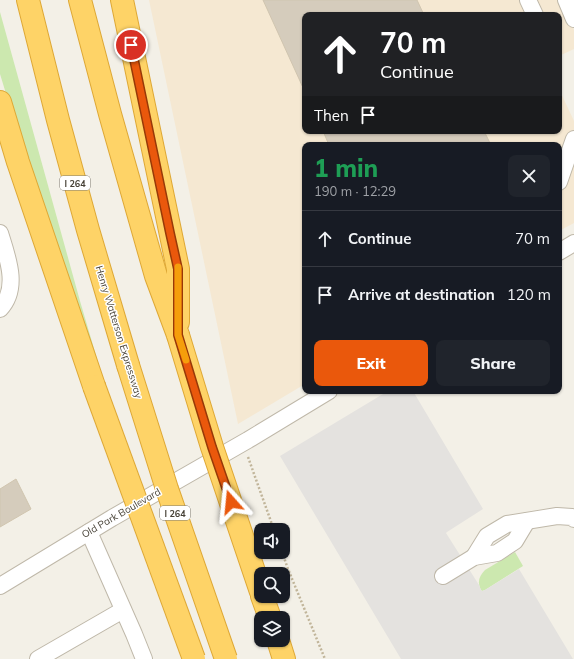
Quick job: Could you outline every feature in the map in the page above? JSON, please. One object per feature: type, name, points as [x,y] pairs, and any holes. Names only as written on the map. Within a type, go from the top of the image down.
[{"type":"highway","name":"Henry Watterson Expressway","points":[[28,0],[76,186],[128,365],[167,489],[226,659]]},
{"type":"highway","points":[[80,0],[110,114],[156,276],[178,335],[212,447],[254,571]]},
{"type":"highway","points":[[122,0],[178,269],[178,335]]},
{"type":"highway","points":[[0,102],[18,162],[94,386],[194,659]]},
{"type":"highway","points":[[280,647],[284,659]]},
{"type":"street","points":[[528,0],[534,12]]},
{"type":"street","points":[[566,0],[574,19]]},
{"type":"street","points":[[562,173],[574,139]]},
{"type":"street","points":[[0,233],[11,276],[11,286],[8,297],[2,307]]},
{"type":"street","points":[[562,250],[574,243]]},
{"type":"street","name":"Old Park Boulevard","points":[[0,586],[324,394]]},
{"type":"street","points":[[443,576],[474,557],[497,553],[515,541],[527,521],[557,516],[574,518]]},
{"type":"street","points":[[89,532],[144,659]]},
{"type":"street","points":[[38,659],[123,610]]},
{"type":"path","points":[[244,442],[271,523]]},
{"type":"path","points":[[285,559],[326,659]]},
{"type":"shaded area","points":[[149,0],[561,0],[574,30],[574,49],[562,55],[562,12],[302,12],[302,134],[562,134],[562,95],[574,121],[574,223],[562,229],[562,142],[302,142],[302,386],[238,424]]},
{"type":"shaded area","points":[[383,394],[415,394],[483,509],[446,533],[482,591],[519,569],[573,659],[401,659],[280,456]]},
{"type":"green space","points":[[0,12],[103,379],[33,182],[0,74]]},
{"type":"green space","points":[[515,552],[523,566],[482,591],[479,582],[483,572]]},
{"type":"building","points":[[263,0],[417,0],[423,12],[302,12],[302,85]]},
{"type":"building","points":[[324,134],[486,134],[490,142],[328,142]]},
{"type":"building","points":[[16,479],[31,509],[0,527],[0,489]]},
{"type":"slow traffic","points":[[178,267],[178,335],[186,360]]},
{"type":"route","points":[[131,45],[178,269],[178,335],[212,447],[231,502]]}]
